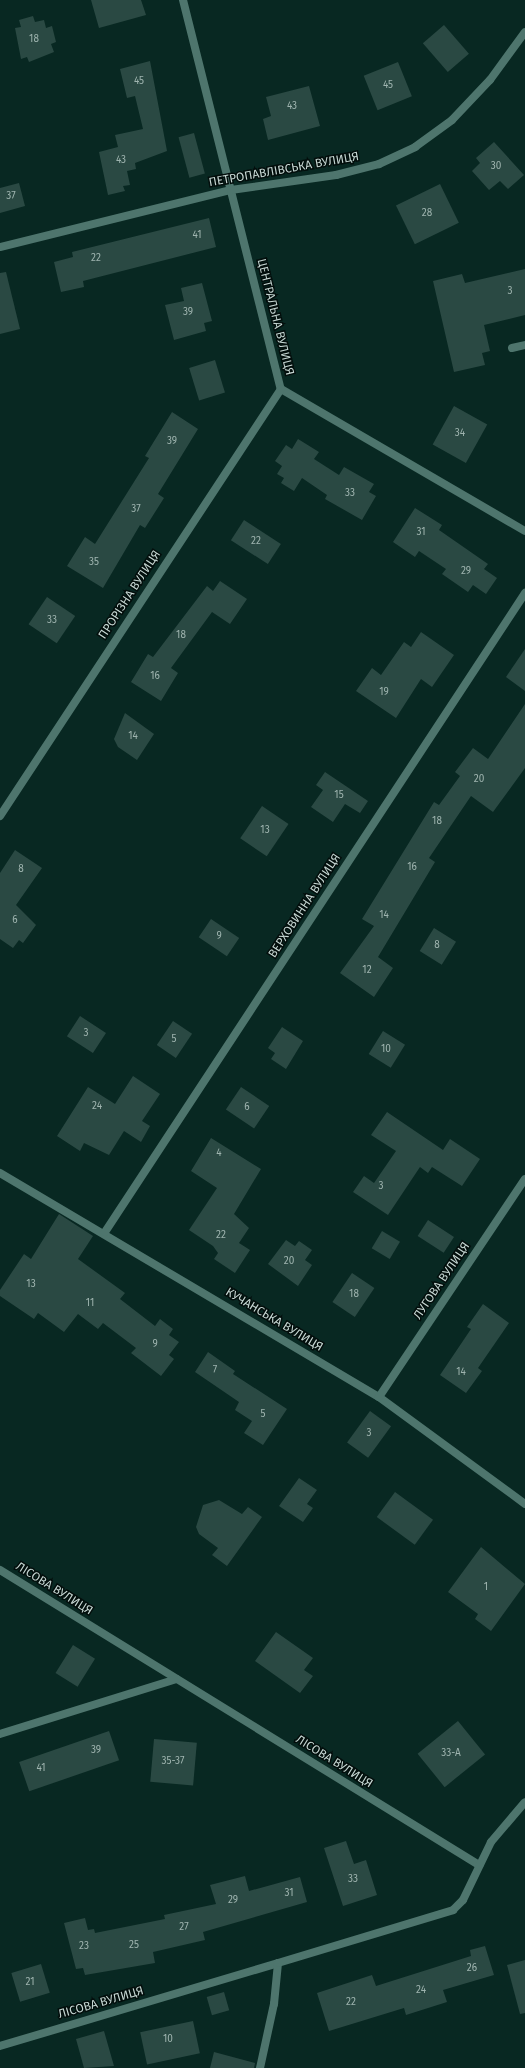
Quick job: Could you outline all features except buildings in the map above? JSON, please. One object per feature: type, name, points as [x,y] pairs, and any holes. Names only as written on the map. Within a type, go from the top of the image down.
[{"type":"street","name":"ЦЕНТРАЛЬНА ВУЛИЦЯ","points":[[183,0],[281,388],[525,531]]},
{"type":"street","name":"ПЕТРОПАВЛІВСЬКА ВУЛИЦЯ","points":[[0,247],[231,190],[336,175],[380,164],[415,147],[452,120],[490,80],[525,32]]},
{"type":"street","points":[[512,348],[525,345]]},
{"type":"street","name":"ПРОРІЗНА ВУЛИЦЯ","points":[[0,816],[281,388]]},
{"type":"street","name":"ВЕРХОВИННА ВУЛИЦЯ","points":[[106,1232],[525,593]]},
{"type":"street","name":"КУЧАНСЬКА ВУЛИЦЯ","points":[[0,1173],[106,1232],[379,1397],[525,1504]]},
{"type":"street","name":"ЛУГОВА ВУЛИЦЯ","points":[[379,1397],[525,1179]]},
{"type":"street","name":"ЛІСОВА ВУЛИЦЯ","points":[[0,1570],[479,1865]]},
{"type":"street","points":[[0,1734],[176,1679]]},
{"type":"street","name":"ЛІСОВА ВУЛИЦЯ","points":[[0,2046],[453,1910],[463,1900],[491,1842],[525,1802]]},
{"type":"street","points":[[260,2068],[274,2004],[278,1963]]}]
